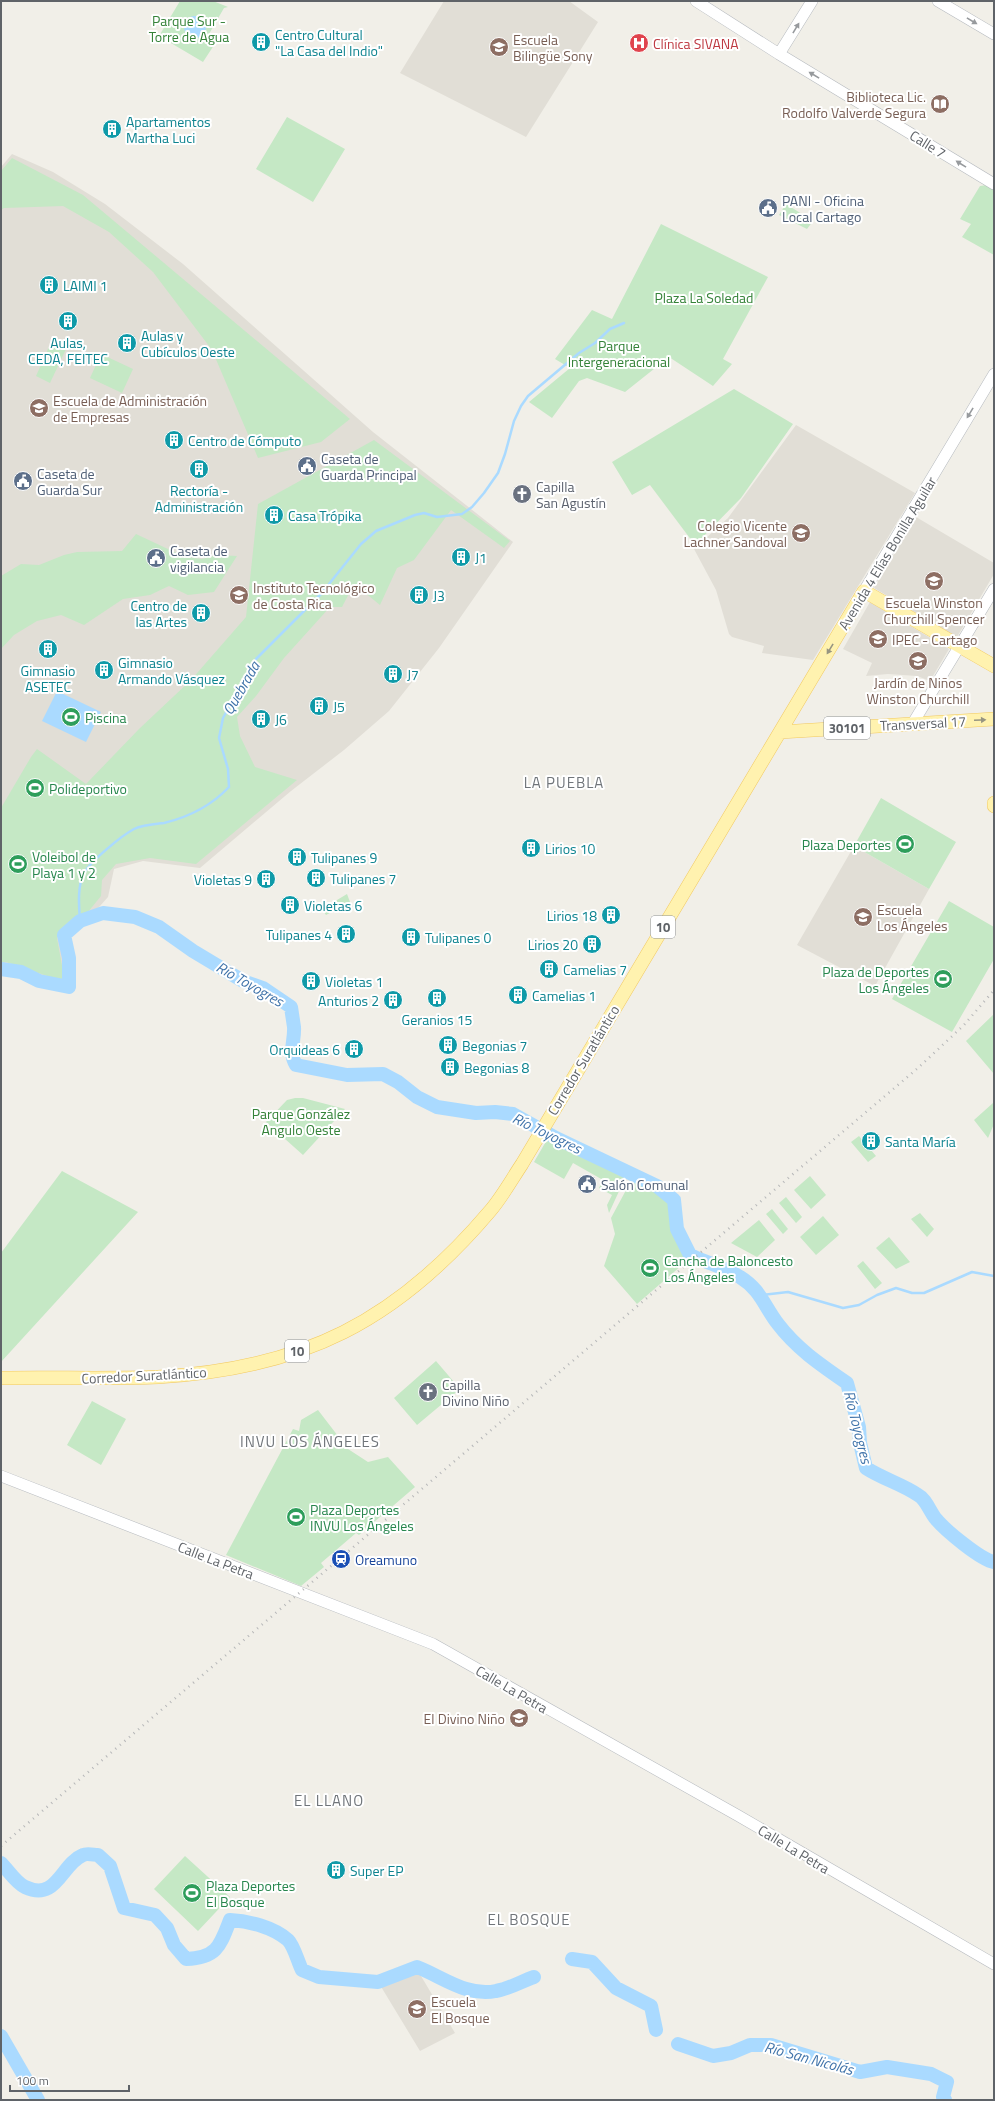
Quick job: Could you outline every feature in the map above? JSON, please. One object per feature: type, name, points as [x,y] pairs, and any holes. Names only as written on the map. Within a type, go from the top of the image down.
[{"type":"main road","points":[[864,591],[994,666]]},
{"type":"main road","name":"Avenida 4 Elías Bonilla Aguilar","points":[[780,732],[864,591]]},
{"type":"main road","points":[[797,731],[799,700]]},
{"type":"main road","name":"Transversal 17","points":[[780,732],[994,719]]},
{"type":"main road","name":"Corredor Suratlántico","points":[[1,1378],[158,1377],[256,1364],[330,1340],[365,1322],[397,1302],[441,1265],[491,1210],[522,1164],[780,732]]},
{"type":"street","name":"Calle 7","points":[[696,1],[779,54],[994,184]]},
{"type":"street","points":[[779,54],[812,1]]},
{"type":"street","points":[[938,1],[994,34]]},
{"type":"street","name":"Avenida 4 Elías Bonilla Aguilar","points":[[864,591],[994,374]]},
{"type":"street","points":[[913,723],[994,589]]},
{"type":"street","name":"Calle La Petra","points":[[1,1476],[433,1644],[737,1815],[994,1964]]},
{"type":"shaded area","name":"Escuela Bilingüe Sony","points":[[444,1],[569,1],[598,22],[526,137],[400,73]]},
{"type":"shaded area","name":"Instituto Tecnológico de Costa Rica","points":[[12,154],[53,172],[105,204],[183,264],[373,432],[513,542],[439,648],[389,711],[344,750],[291,791],[200,868],[143,861],[114,869],[108,897],[92,915],[62,935],[68,956],[69,986],[39,982],[1,968],[1,167]]},
{"type":"shaded area","name":"Colegio Vicente Lachner Sandoval","points":[[796,425],[915,493],[813,660],[762,653],[764,646],[732,637],[729,634],[716,590],[694,549],[728,518]]},
{"type":"shaded area","name":"Escuela Winston Churchill Spencer","points":[[916,517],[994,563],[994,574],[957,637],[874,588]]},
{"type":"shaded area","name":"IPEC - Cartago","points":[[870,602],[949,649],[930,681],[917,676],[888,674],[866,676],[872,663],[843,649]]},
{"type":"shaded area","name":"Escuela Los Ángeles","points":[[854,846],[929,889],[875,986],[797,945]]},
{"type":"shaded area","name":"Escuela El Bosque","points":[[418,1971],[455,2033],[420,2051],[380,1985]]},
{"type":"green space","name":"Parque Sur - Torre de Agua","points":[[180,1],[213,1],[228,7],[224,8],[209,34],[218,39],[203,62],[159,36]]},
{"type":"green space","points":[[287,117],[345,149],[313,202],[256,169]]},
{"type":"green space","points":[[12,158],[83,195],[350,419],[321,442],[258,458],[212,350],[153,272],[109,232],[63,206],[4,208],[1,210],[1,171]]},
{"type":"green space","points":[[987,185],[994,189],[994,255],[962,237],[971,224],[960,219],[980,186]]},
{"type":"green space","points":[[786,204],[813,221],[807,229],[779,215]]},
{"type":"green space","points":[[661,224],[768,277],[723,359],[732,364],[713,386],[669,357],[625,392],[587,378],[579,381],[552,418],[529,402],[570,368],[555,359],[592,310],[612,319]]},
{"type":"green space","points":[[52,340],[67,347],[50,383],[36,376]]},
{"type":"green space","points":[[101,354],[133,369],[122,393],[90,378]]},
{"type":"green space","points":[[734,389],[793,424],[741,498],[695,545],[650,485],[632,495],[612,462]]},
{"type":"green space","points":[[374,440],[510,541],[504,548],[451,510],[414,560],[397,568],[380,605],[354,584],[342,607],[330,607],[284,658],[256,696],[237,717],[240,736],[255,767],[297,780],[196,864],[150,858],[116,864],[102,880],[101,896],[88,912],[63,928],[57,938],[65,982],[6,962],[1,963],[1,808],[31,757],[37,749],[86,784],[139,729],[191,680],[246,617],[258,504]]},
{"type":"green space","points":[[136,534],[185,557],[202,559],[217,555],[237,556],[214,592],[188,595],[169,586],[150,595],[123,599],[84,625],[61,615],[37,621],[14,635],[1,649],[1,576],[21,564],[39,565],[64,555],[77,552],[122,551]]},
{"type":"green space","name":"Plaza Deportes","points":[[881,798],[956,842],[929,889],[854,846]]},
{"type":"green space","points":[[347,894],[350,902],[326,915],[322,909]]},
{"type":"green space","name":"Plaza de Deportes Los Ángeles","points":[[949,901],[994,927],[994,959],[952,1032],[892,999]]},
{"type":"green space","points":[[994,1014],[994,1074],[966,1041]]},
{"type":"green space","name":"Parque González Angulo Oeste","points":[[303,1098],[345,1109],[303,1155],[266,1122],[287,1100]]},
{"type":"green space","points":[[993,1103],[994,1124],[988,1138],[974,1120]]},
{"type":"green space","points":[[859,1136],[876,1156],[868,1162],[851,1142]]},
{"type":"green space","points":[[548,1138],[598,1164],[626,1176],[609,1213],[607,1205],[612,1195],[599,1188],[603,1180],[573,1163],[564,1179],[534,1162]]},
{"type":"green space","points":[[62,1171],[138,1212],[1,1362],[1,1253]]},
{"type":"green space","points":[[810,1176],[826,1195],[811,1209],[794,1190]]},
{"type":"green space","points":[[632,1179],[655,1191],[670,1202],[672,1230],[689,1259],[637,1304],[604,1266],[615,1234],[611,1218]]},
{"type":"green space","points":[[786,1197],[802,1217],[796,1223],[779,1203]]},
{"type":"green space","points":[[772,1209],[788,1229],[783,1234],[766,1214]]},
{"type":"green space","points":[[920,1213],[934,1229],[927,1237],[911,1219]]},
{"type":"green space","points":[[823,1216],[839,1235],[816,1255],[800,1237]]},
{"type":"green space","points":[[759,1220],[775,1240],[757,1257],[731,1243]]},
{"type":"green space","points":[[889,1237],[910,1262],[896,1269],[876,1248]]},
{"type":"green space","points":[[863,1261],[882,1283],[875,1289],[857,1266]]},
{"type":"green space","points":[[436,1361],[460,1389],[417,1425],[394,1398]]},
{"type":"green space","points":[[92,1401],[126,1419],[101,1465],[67,1445]]},
{"type":"green space","points":[[318,1410],[348,1449],[368,1462],[388,1457],[415,1487],[359,1535],[356,1533],[321,1563],[324,1567],[301,1586],[226,1555],[293,1429],[299,1431],[301,1420]]},
{"type":"green space","name":"Plaza Deportes El Bosque","points":[[185,1856],[230,1897],[198,1931],[154,1889]]},
{"type":"water","points":[[195,16],[203,19],[206,27],[203,35],[195,38],[187,35],[184,27],[187,19]]},
{"type":"water","name":"Piscina","points":[[57,691],[101,712],[86,742],[42,721]]},
{"type":"waterway","name":"Quebrada","points":[[80,921],[80,884],[84,873],[99,856],[134,829],[182,818],[215,800],[229,787],[228,769],[219,738],[223,718],[256,659],[321,594],[361,544],[376,531],[415,515],[424,513],[437,517],[462,514],[472,507],[498,473],[514,421],[521,406],[528,396],[579,353],[595,343],[610,329],[624,323]]},
{"type":"waterway","name":"Río Toyogres","points":[[1,969],[21,972],[39,981],[69,987],[69,958],[64,935],[80,921],[103,913],[135,917],[159,927],[193,951],[243,981],[263,988],[291,1007],[294,1027],[292,1056],[296,1065],[347,1075],[383,1074],[398,1082],[417,1097],[437,1107],[476,1113],[495,1112],[513,1114],[556,1138],[657,1186],[674,1200],[677,1229],[690,1255],[728,1270],[747,1282],[758,1293],[785,1333],[801,1349],[847,1383],[859,1427],[860,1443],[866,1468],[921,1497],[936,1519],[947,1530],[972,1550],[994,1562]]},
{"type":"waterway","points":[[761,1295],[788,1292],[843,1308],[859,1305],[877,1295],[896,1288],[912,1293],[924,1293],[972,1272],[994,1276]]},
{"type":"waterway","name":"Río San Nicolás","points":[[1,1863],[15,1879],[25,1887],[36,1890],[44,1890],[52,1886],[69,1866],[83,1855],[98,1855],[110,1866],[124,1908],[155,1915],[167,1928],[174,1945],[186,1959],[205,1956],[216,1949],[220,1944],[230,1920],[268,1928],[282,1935],[292,1946],[302,1970],[319,1977],[378,1982],[417,1967],[465,1989],[485,1992],[506,1989],[534,1977]]},
{"type":"waterway","name":"Río San Nicolás","points":[[572,1959],[592,1962],[616,1988],[651,2006],[656,2030]]},
{"type":"waterway","points":[[1,2036],[38,2100]]},
{"type":"waterway","name":"Río San Nicolás","points":[[678,2044],[713,2056],[731,2053],[750,2045],[771,2045],[860,2072],[887,2067],[931,2074],[947,2082],[943,2097],[945,2100]]},
{"type":"railway","points":[[1,1846],[918,1068],[964,1025],[994,990]]},
{"type":"place","name":"Centro Cultural \"La Casa del Indio\"","points":[[261,42]]},
{"type":"place","name":"Clínica SIVANA","points":[[639,43]]},
{"type":"place","name":"Escuela Bilingüe Sony","points":[[499,47]]},
{"type":"place","name":"Biblioteca Lic. Rodolfo Valverde Segura","points":[[940,104]]},
{"type":"place","name":"Apartamentos Martha Luci","points":[[112,129]]},
{"type":"place","name":"PANI - Oficina Local Cartago","points":[[768,208]]},
{"type":"place","name":"LAIMI 1","points":[[49,285]]},
{"type":"place","name":"Aulas, CEDA, FEITEC","points":[[68,321]]},
{"type":"place","name":"Aulas y Cubículos Oeste","points":[[127,343]]},
{"type":"place","name":"Escuela de Administración de Empresas","points":[[39,408]]},
{"type":"place","name":"Centro de Cómputo","points":[[174,440]]},
{"type":"place","name":"Caseta de Guarda Principal","points":[[307,466]]},
{"type":"place","name":"Rectoría - Administración","points":[[199,469]]},
{"type":"place","name":"Caseta de Guarda Sur","points":[[23,481]]},
{"type":"place","name":"Capilla San Agustín","points":[[522,494]]},
{"type":"place","name":"Casa Trópika","points":[[274,515]]},
{"type":"place","name":"Colegio Vicente Lachner Sandoval","points":[[801,533]]},
{"type":"place","name":"J1","points":[[461,557]]},
{"type":"place","name":"Caseta de vigilancia","points":[[156,558]]},
{"type":"place","name":"Escuela Winston Churchill Spencer","points":[[934,581]]},
{"type":"place","name":"Instituto Tecnológico de Costa Rica","points":[[239,595]]},
{"type":"place","name":"J3","points":[[419,595]]},
{"type":"place","name":"Centro de las Artes","points":[[201,613]]},
{"type":"place","name":"IPEC - Cartago","points":[[878,639]]},
{"type":"place","name":"Gimnasio ASETEC","points":[[48,649]]},
{"type":"place","name":"Jardín de Niños Winston Churchill","points":[[918,661]]},
{"type":"place","name":"Gimnasio Armando Vásquez","points":[[104,670]]},
{"type":"place","name":"J7","points":[[393,674]]},
{"type":"place","name":"J5","points":[[319,706]]},
{"type":"place","name":"Piscina","points":[[71,717]]},
{"type":"place","name":"J6","points":[[261,719]]},
{"type":"place","name":"Polideportivo","points":[[35,788]]},
{"type":"place","name":"Plaza Deportes","points":[[905,844]]},
{"type":"place","name":"Lirios 10","points":[[531,848]]},
{"type":"place","name":"Tulipanes 9","points":[[297,857]]},
{"type":"place","name":"Voleibol de Playa 1 y 2","points":[[18,864]]},
{"type":"place","name":"Tulipanes 7","points":[[316,878]]},
{"type":"place","name":"Violetas 9","points":[[266,879]]},
{"type":"place","name":"Violetas 6","points":[[290,905]]},
{"type":"place","name":"Lirios 18","points":[[611,915]]},
{"type":"place","name":"Escuela Los Ángeles","points":[[863,917]]},
{"type":"place","name":"Tulipanes 4","points":[[346,934]]},
{"type":"place","name":"Tulipanes 0","points":[[411,937]]},
{"type":"place","name":"Lirios 20","points":[[592,944]]},
{"type":"place","name":"Camelias 7","points":[[549,969]]},
{"type":"place","name":"Plaza de Deportes Los Ángeles","points":[[943,979]]},
{"type":"place","name":"Violetas 1","points":[[311,981]]},
{"type":"place","name":"Camelias 1","points":[[518,995]]},
{"type":"place","name":"Geranios 15","points":[[437,998]]},
{"type":"place","name":"Anturios 2","points":[[393,1000]]},
{"type":"place","name":"Begonias 7","points":[[448,1045]]},
{"type":"place","name":"Orquideas 6","points":[[354,1049]]},
{"type":"place","name":"Begonias 8","points":[[450,1067]]},
{"type":"place","name":"Santa María","points":[[871,1141]]},
{"type":"place","name":"Salón Comunal","points":[[587,1184]]},
{"type":"place","name":"Cancha de Baloncesto Los Ángeles","points":[[650,1268]]},
{"type":"place","name":"Capilla Divino Niño","points":[[428,1392]]},
{"type":"place","name":"Plaza Deportes INVU Los Ángeles","points":[[296,1517]]},
{"type":"place","name":"Oreamuno","points":[[341,1559]]},
{"type":"place","name":"El Divino Niño","points":[[519,1718]]},
{"type":"place","name":"Super EP","points":[[336,1870]]},
{"type":"place","name":"Plaza Deportes El Bosque","points":[[192,1893]]},
{"type":"place","name":"Escuela El Bosque","points":[[417,2009]]},
{"type":"district","name":"LA PUEBLA","points":[[564,782]]},
{"type":"district","name":"INVU LOS ÁNGELES","points":[[310,1441]]},
{"type":"district","name":"EL LLANO","points":[[329,1800]]},
{"type":"district","name":"EL BOSQUE","points":[[529,1919]]},
{"type":"park label","name":"Plaza La Soledad","points":[[704,297]]},
{"type":"park label","name":"Parque Intergeneracional","points":[[619,354]]}]
